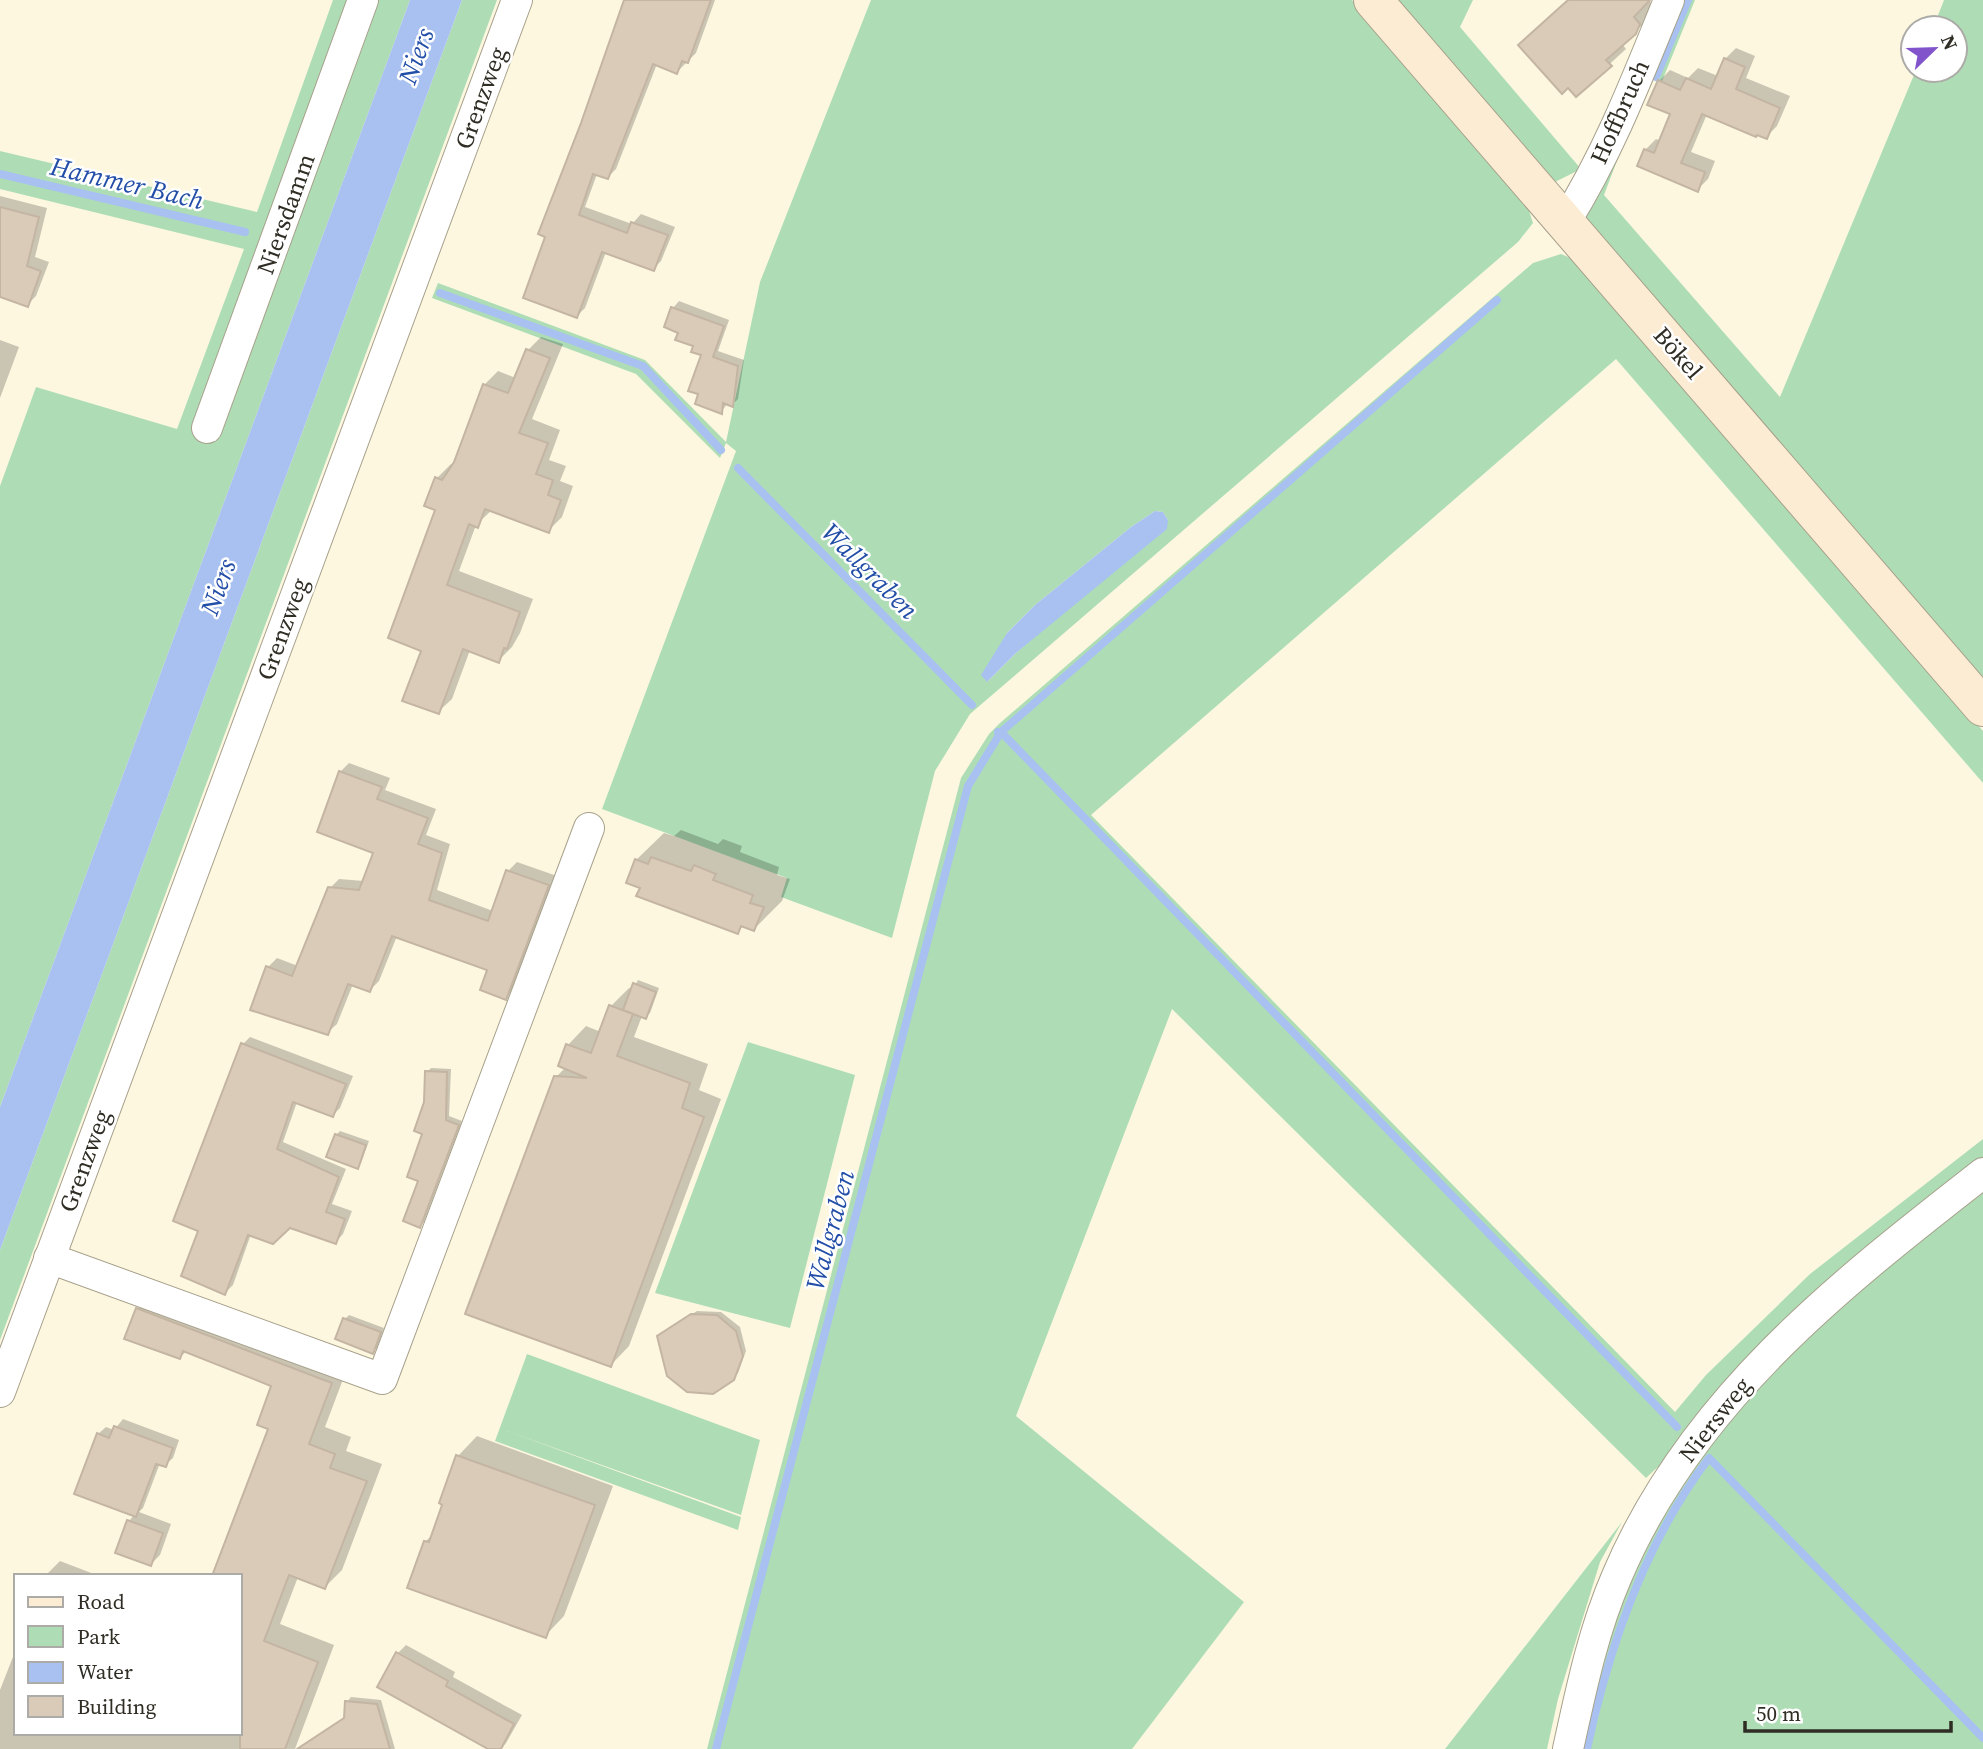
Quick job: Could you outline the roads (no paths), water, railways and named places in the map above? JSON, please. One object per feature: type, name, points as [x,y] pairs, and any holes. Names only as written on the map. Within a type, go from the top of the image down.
[{"type":"main road","name":"Bökel","points":[[1373,0],[1983,707]]},
{"type":"street","name":"Niersdamm","points":[[208,428],[363,0]]},
{"type":"street","name":"Grenzweg","points":[[0,1392],[517,0]]},
{"type":"street","name":"Hoffbruch","points":[[1565,222],[1611,137],[1669,0]]},
{"type":"street","points":[[49,1258],[382,1379],[589,828]]},
{"type":"street","name":"Niersweg","points":[[1568,1749],[1589,1659],[1613,1585],[1636,1533],[1689,1451],[1754,1370],[1804,1320],[1866,1264],[1983,1173]]},
{"type":"water","name":"Niers","points":[[410,0],[462,0],[0,1250],[0,1107]]},
{"type":"water","points":[[1155,511],[1163,512],[1168,520],[1167,529],[1016,653],[987,682],[981,675],[1007,633],[1035,605],[1131,527]]},
{"type":"waterway","points":[[1656,77],[1688,0]]},
{"type":"waterway","name":"Hammer Bach","points":[[0,174],[245,232]]},
{"type":"waterway","name":"Wallgraben","points":[[440,293],[643,366],[721,450]]},
{"type":"waterway","points":[[1497,300],[1001,732],[1677,1427]]},
{"type":"waterway","name":"Wallgraben","points":[[738,468],[972,705]]},
{"type":"waterway","name":"Wallgraben","points":[[716,1749],[968,786],[1001,732],[998,732]]},
{"type":"waterway","points":[[1587,1749],[1606,1672],[1632,1596],[1666,1524],[1709,1458],[1983,1738]]}]
